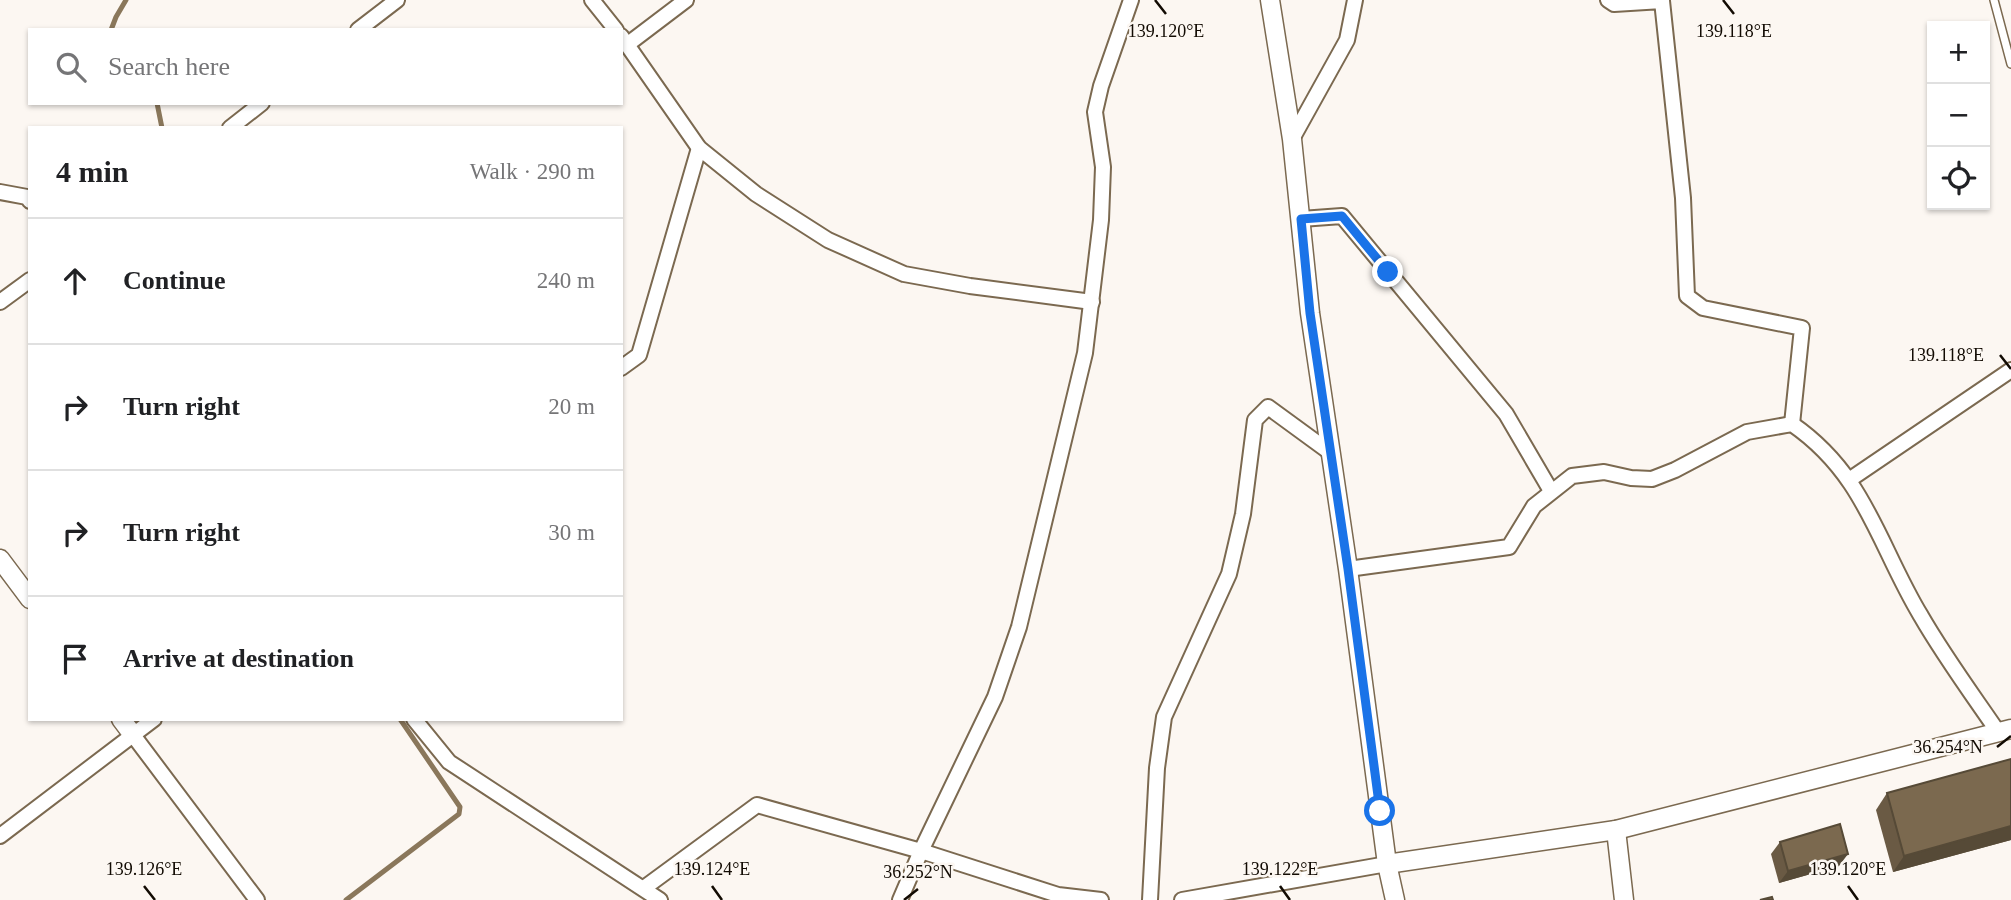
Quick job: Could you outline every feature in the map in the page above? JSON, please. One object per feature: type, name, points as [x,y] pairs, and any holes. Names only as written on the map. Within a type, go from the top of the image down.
[{"type":"street","points":[[361,28],[397,0]]},
{"type":"street","points":[[592,0],[614,28]]},
{"type":"street","points":[[686,0],[624,40],[699,148],[756,194],[828,240],[904,274],[970,286],[1092,302]]},
{"type":"street","points":[[900,900],[920,851],[995,697],[1018,627],[1085,353],[1101,219],[1103,167],[1096,112],[1101,86],[1130,0]]},
{"type":"street","points":[[1270,0],[1292,139],[1310,313],[1348,569],[1387,864],[1395,900]]},
{"type":"street","points":[[1292,139],[1348,40],[1355,0]]},
{"type":"street","points":[[1608,0],[1614,4],[1662,2],[1684,198],[1687,296],[1703,308],[1802,328],[1792,424]]},
{"type":"street","points":[[233,126],[259,105]]},
{"type":"street","points":[[623,367],[639,355],[699,148]]},
{"type":"street","points":[[0,192],[28,198]]},
{"type":"street","points":[[1301,219],[1342,216],[1506,414],[1551,491]]},
{"type":"street","points":[[0,302],[28,281]]},
{"type":"street","points":[[1849,480],[2011,370]]},
{"type":"street","points":[[1150,900],[1157,768],[1164,717],[1229,574],[1243,514],[1255,420],[1268,407],[1331,453]]},
{"type":"street","points":[[1182,900],[1387,864],[1616,830],[2004,730],[1920,615],[1876,525],[1849,480],[1823,447],[1792,424],[1747,432],[1675,470],[1652,479],[1604,472],[1572,476],[1534,506],[1509,547],[1348,569]]},
{"type":"street","points":[[0,559],[28,596]]},
{"type":"street","points":[[122,721],[257,900]]},
{"type":"street","points":[[0,836],[151,721]]},
{"type":"street","points":[[416,721],[449,762],[660,900]]},
{"type":"street","points":[[644,888],[757,805],[920,851],[1057,898],[1101,900]]},
{"type":"street","points":[[1616,830],[1624,900]]},
{"type":"lane","points":[[1994,0],[2011,64]]},
{"type":"building","points":[[2011,759],[2011,826],[1904,856],[1887,793]]},
{"type":"building","points":[[1840,824],[1848,854],[1788,871],[1780,842]]},
{"type":"waterway","points":[[112,28],[126,0]]},
{"type":"waterway","points":[[157,105],[162,126]]},
{"type":"waterway","points":[[346,900],[459,814],[460,807],[401,721]]},
{"type":"route","points":[[1380,811],[1310,313],[1301,219],[1342,216],[1388,272]]}]
